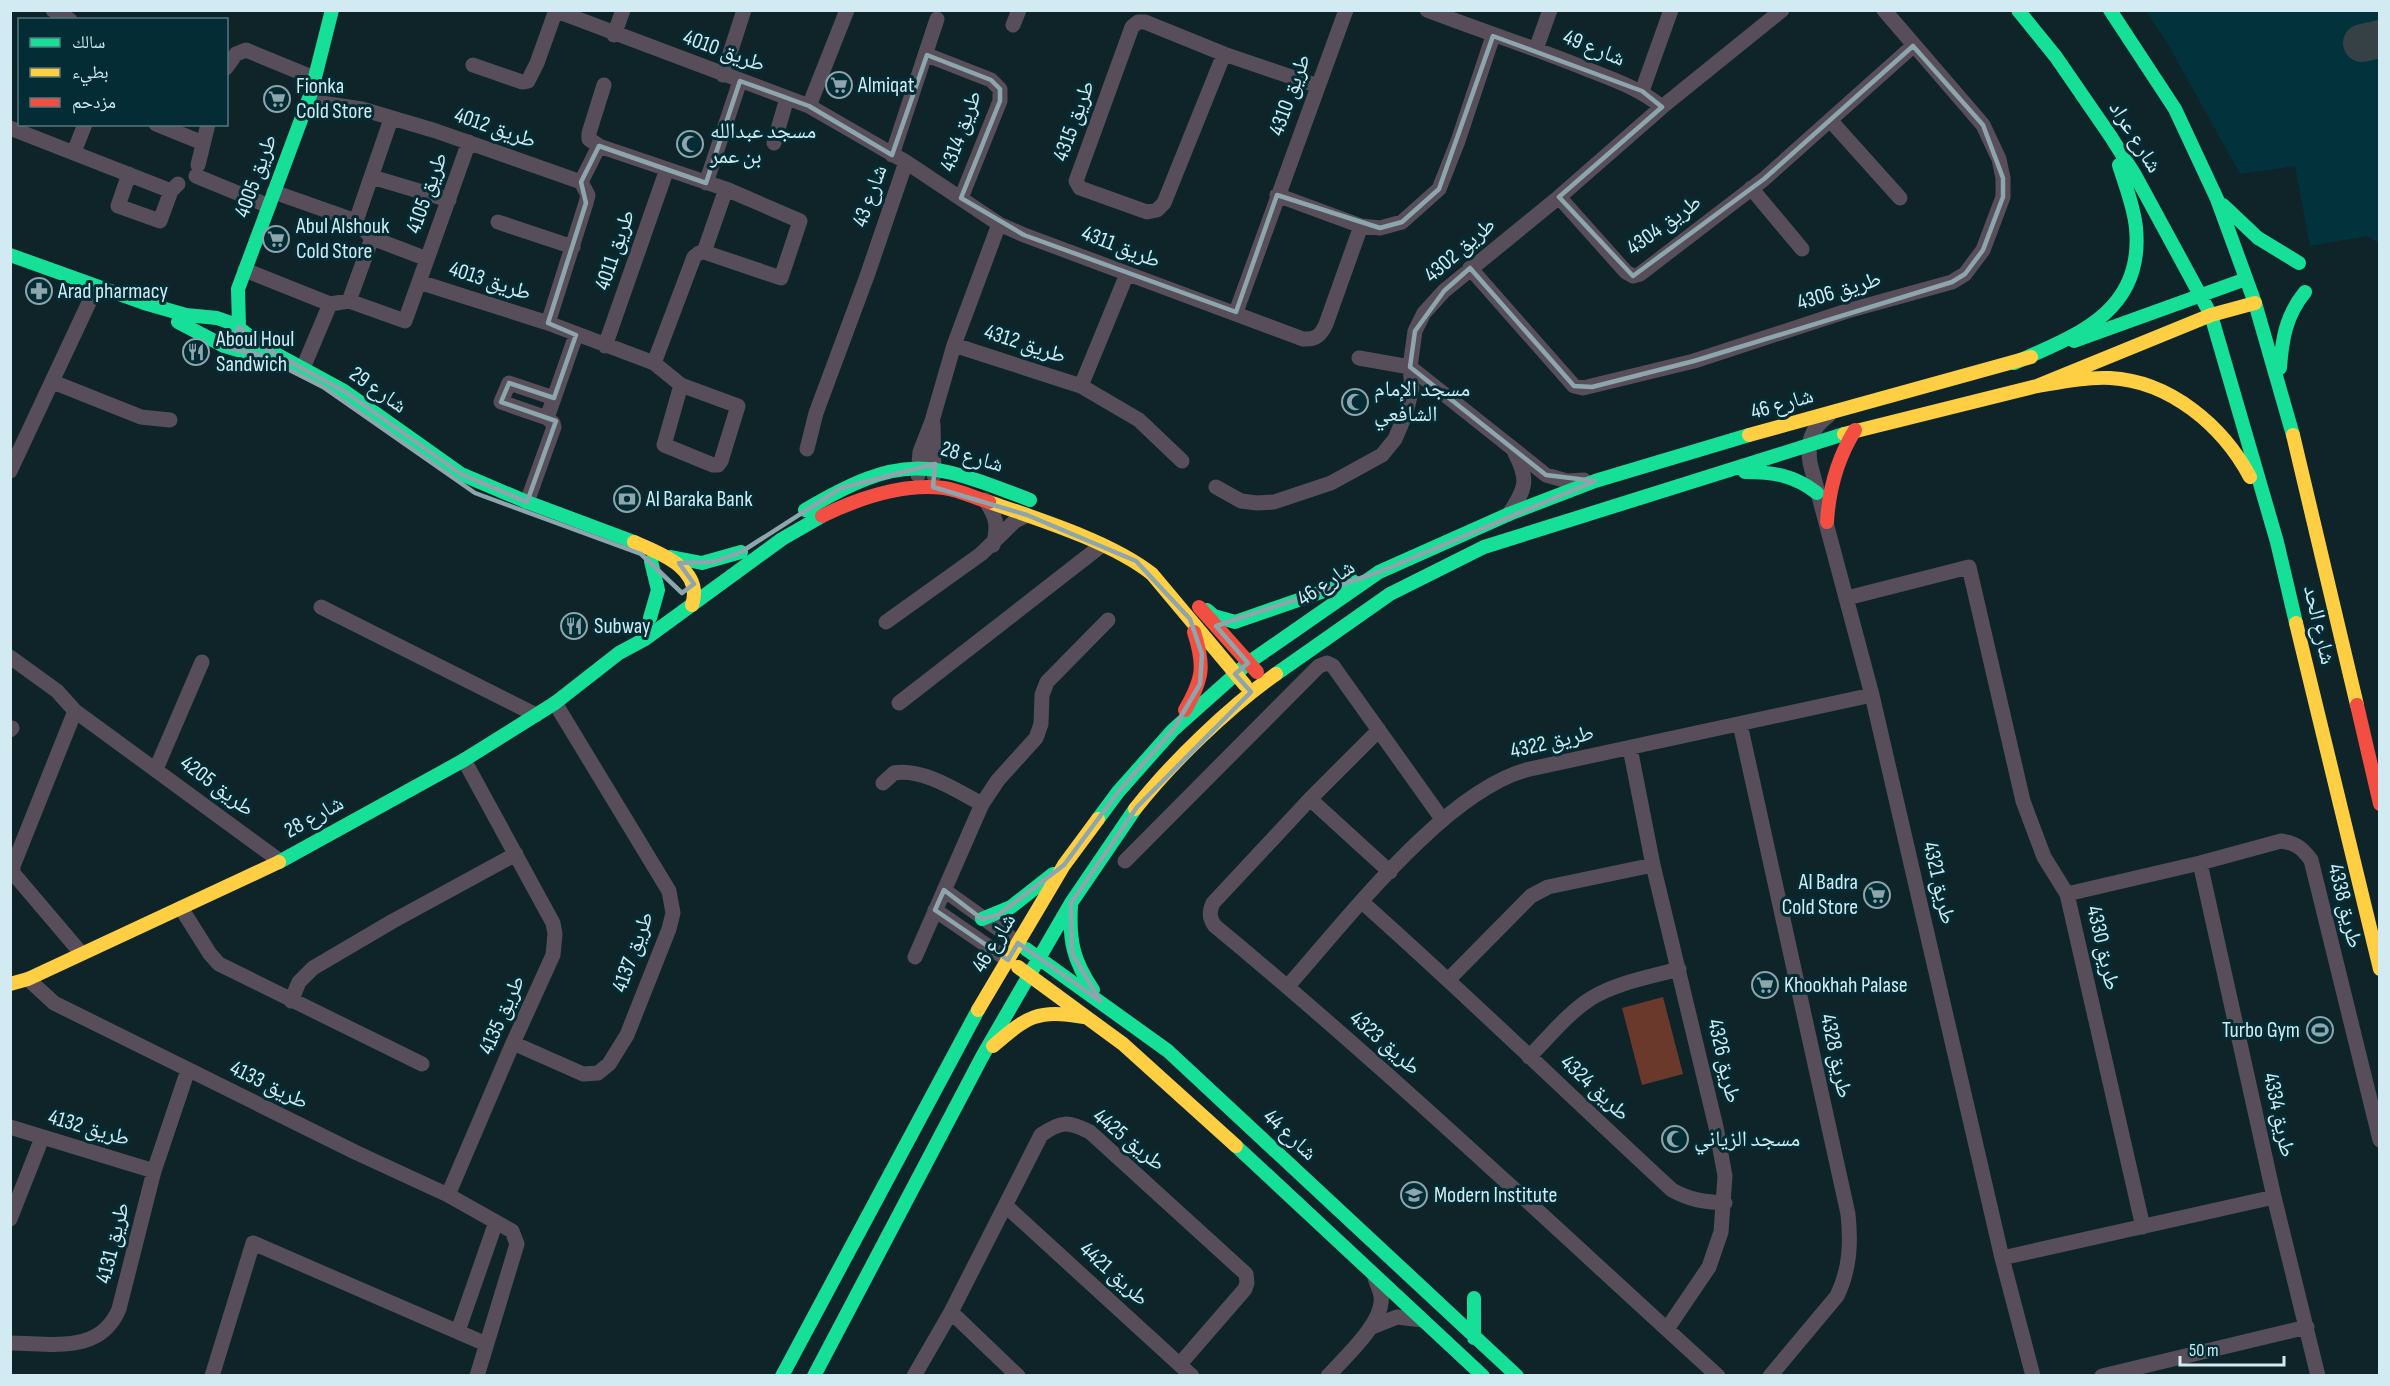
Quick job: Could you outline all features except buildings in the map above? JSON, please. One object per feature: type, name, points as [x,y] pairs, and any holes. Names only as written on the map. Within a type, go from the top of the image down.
[{"type":"main road","name":"طريق 4005","points":[[211,339],[217,318],[238,290],[308,101],[332,10]]},
{"type":"main road","name":"شارع عراد","points":[[2018,10],[2056,57],[2111,136],[2201,295]]},
{"type":"main road","name":"شارع عراد","points":[[2110,10],[2175,109],[2217,199],[2246,279]]},
{"type":"main road","points":[[2014,363],[2088,329],[2116,305],[2128,287],[2133,274],[2137,249],[2135,225],[2111,136]]},
{"type":"main road","points":[[2217,199],[2250,234],[2265,245],[2299,263]]},
{"type":"main road","name":"شارع 29","points":[[10,255],[188,326],[229,348],[260,355],[323,387],[363,412],[442,473],[475,493],[629,549],[651,561],[687,591]]},
{"type":"main road","name":"شارع 29","points":[[10,264],[186,315],[217,318],[239,327],[263,347],[303,368],[370,409],[461,474],[666,555],[685,572],[687,591]]},
{"type":"main road","name":"شارع 46","points":[[782,1376],[967,1028],[1064,865],[1118,792],[1173,730],[1248,663],[1379,572],[1509,514],[1595,482],[1834,411],[2014,363],[2246,279]]},
{"type":"main road","name":"شارع الحد","points":[[2246,279],[2279,382],[2379,804]]},
{"type":"main road","name":"طريق 4005","points":[[229,348],[236,338],[239,327],[238,290]]},
{"type":"main road","points":[[2279,382],[2284,327],[2292,308],[2305,292]]},
{"type":"main road","name":"شارع الحد","points":[[2201,295],[2211,315],[2277,542],[2379,969]]},
{"type":"main road","name":"شارع 46","points":[[814,1376],[983,1055],[1071,903],[1137,807],[1192,747],[1251,692],[1390,594],[1484,547],[1855,430],[2037,386],[2211,315],[2255,303]]},
{"type":"main road","points":[[2037,386],[2093,377],[2133,381],[2179,399],[2216,429],[2246,467],[2277,542]]},
{"type":"main road","points":[[1827,522],[1831,483],[1842,452],[1855,430]]},
{"type":"main road","name":"شارع 28","points":[[620,652],[632,647],[687,591],[771,531],[841,488],[881,474],[919,467],[934,468],[988,483],[1115,536]]},
{"type":"main road","points":[[1722,472],[1782,473],[1799,478],[1817,493]]},
{"type":"main road","name":"شارع 28","points":[[687,591],[811,521],[857,501],[887,492],[917,487],[946,488],[1027,515],[1136,561],[1152,574],[1251,692]]},
{"type":"main road","points":[[666,555],[684,561],[702,563],[741,552]]},
{"type":"main road","points":[[1151,556],[1176,580]]},
{"type":"main road","points":[[650,618],[657,590],[651,561]]},
{"type":"main road","points":[[1266,681],[1191,597],[1214,616],[1234,622],[1379,572]]},
{"type":"main road","name":"شارع 28","points":[[10,984],[28,979],[280,861],[464,760],[555,703],[620,652],[637,629],[666,606]]},
{"type":"main road","points":[[1173,730],[1200,684],[1203,669],[1202,654],[1190,619]]},
{"type":"main road","points":[[982,918],[998,915],[1008,909],[1064,865]]},
{"type":"main road","points":[[1071,903],[1072,953],[1079,970],[1100,1001]]},
{"type":"main road","name":"شارع 44","points":[[1018,943],[1168,1051],[1517,1376]]},
{"type":"main road","name":"شارع 44","points":[[1008,960],[1153,1069],[1483,1376]]},
{"type":"main road","points":[[983,1055],[1017,1026],[1037,1014],[1061,1012],[1087,1018]]},
{"type":"main road","points":[[1474,1298],[1474,1338]]},
{"type":"street","points":[[53,10],[67,18]]},
{"type":"street","points":[[614,35],[623,10]]},
{"type":"street","points":[[723,75],[744,10]]},
{"type":"street","points":[[809,106],[847,10]]},
{"type":"street","points":[[1013,25],[1019,10]]},
{"type":"street","name":"طريق 4310","points":[[1236,312],[1346,10]]},
{"type":"street","name":"شارع 49","points":[[1427,10],[1493,36],[1536,49],[1642,91],[1662,107]]},
{"type":"street","points":[[1536,49],[1550,10]]},
{"type":"street","name":"شارع 49","points":[[1642,91],[1671,10]]},
{"type":"street","name":"طريق 4302","points":[[1215,487],[1241,501],[1274,502],[1331,483],[1383,455],[1395,439],[1406,413],[1412,388],[1410,367],[1415,331],[1424,313],[1470,268],[1559,197],[1662,107],[1782,10]]},
{"type":"street","name":"طريق 4306","points":[[1470,268],[1574,386],[1583,388],[1694,362],[1847,311],[1952,282],[1965,274],[1983,250],[2003,197],[2003,178],[1999,159],[1983,125],[1884,10]]},
{"type":"street","name":"طريق 4010","points":[[473,65],[522,82],[528,81],[535,70],[555,11],[614,35],[809,106]]},
{"type":"street","points":[[892,155],[927,55],[937,19]]},
{"type":"street","name":"طريق 4315","points":[[1224,54],[1164,203],[1157,210],[1147,212],[1080,188],[1076,181],[1132,27],[1138,22],[1145,22],[1224,54],[1318,86]]},
{"type":"street","points":[[1277,195],[1361,226],[1380,228],[1402,222],[1439,189],[1458,141],[1493,36]]},
{"type":"street","name":"طريق 4304","points":[[1559,197],[1626,272],[1633,276],[1640,274],[1751,189],[1913,46]]},
{"type":"street","points":[[228,65],[236,54],[246,50],[313,82]]},
{"type":"street","name":"طريق 4314","points":[[927,55],[991,80],[1000,89],[1000,101],[961,198]]},
{"type":"street","points":[[706,183],[740,81]]},
{"type":"street","name":"طريق 4012","points":[[313,82],[355,107]]},
{"type":"street","points":[[604,85],[589,134],[589,139],[599,146],[726,189],[800,221],[781,278],[704,252],[694,257],[654,363],[681,385],[738,406],[718,465],[664,445],[681,385]]},
{"type":"street","points":[[774,143],[787,98]]},
{"type":"street","name":"طريق 4012","points":[[308,101],[355,107],[469,142],[581,182]]},
{"type":"street","name":"شارع 43","points":[[807,449],[816,413],[906,162],[809,106]]},
{"type":"street","points":[[356,221],[391,119]]},
{"type":"street","points":[[1830,120],[1900,198]]},
{"type":"street","points":[[75,152],[84,126]]},
{"type":"street","points":[[161,126],[203,143]]},
{"type":"street","points":[[207,126],[197,171],[271,199],[356,221],[372,238]]},
{"type":"street","points":[[10,128],[129,174],[174,188],[160,221],[118,206],[129,174]]},
{"type":"street","name":"طريق 4105","points":[[427,259],[372,238],[349,301],[405,321],[469,142]]},
{"type":"street","points":[[581,182],[599,146]]},
{"type":"street","name":"طريق 4311","points":[[906,162],[999,224],[1303,339],[1311,340],[1322,333],[1361,226]]},
{"type":"street","name":"طريق 4011","points":[[605,346],[667,169]]},
{"type":"street","points":[[372,177],[449,200]]},
{"type":"street","name":"طريق 4013","points":[[548,323],[588,195],[581,182]]},
{"type":"street","points":[[704,252],[726,189]]},
{"type":"street","points":[[1751,189],[1802,249]]},
{"type":"street","points":[[498,222],[573,247]]},
{"type":"street","name":"طريق 4312","points":[[917,487],[920,452],[932,421],[954,345],[999,224]]},
{"type":"street","points":[[245,270],[330,304],[349,301]]},
{"type":"street","name":"طريق 4312","points":[[1081,386],[1127,274]]},
{"type":"street","name":"طريق 4013","points":[[419,282],[548,323],[654,363]]},
{"type":"street","points":[[10,471],[95,290]]},
{"type":"street","points":[[303,368],[330,304]]},
{"type":"street","points":[[547,418],[576,335]]},
{"type":"street","name":"طريق 4312","points":[[954,345],[1081,386],[1139,420],[1182,461]]},
{"type":"street","points":[[1359,358],[1410,367],[1513,450],[1551,477],[1567,480],[1590,479],[1595,482]]},
{"type":"street","points":[[53,382],[141,417],[170,420]]},
{"type":"street","points":[[527,502],[554,427],[553,423],[547,418],[502,404],[508,383],[554,398]]},
{"type":"street","points":[[1808,446],[1815,428],[1834,411]]},
{"type":"street","name":"طريق 4312","points":[[932,421],[933,487]]},
{"type":"street","name":"طريق 4321","points":[[1808,446],[1817,493],[1827,522],[1872,695],[2002,1258],[2033,1376]]},
{"type":"street","points":[[1509,514],[1521,495],[1525,479],[1513,450]]},
{"type":"street","points":[[984,499],[996,515],[997,529],[993,544]]},
{"type":"street","points":[[886,622],[993,544],[1015,521],[1027,515]]},
{"type":"street","points":[[899,703],[1102,545]]},
{"type":"street","points":[[1847,598],[1969,567],[2028,816],[2044,857],[2067,894]]},
{"type":"street","points":[[321,607],[536,715]]},
{"type":"street","points":[[915,957],[982,804],[998,780],[1036,738],[1041,724],[1044,688],[1050,676],[1108,620]]},
{"type":"street","name":"طريق 4205","points":[[10,657],[57,691],[75,711],[280,861]]},
{"type":"street","name":"طريق 4205","points":[[156,769],[202,663]]},
{"type":"street","points":[[1125,861],[1319,666],[1327,663],[1333,666],[1442,819]]},
{"type":"street","name":"طريق 4322","points":[[1288,986],[1362,902],[1442,819],[1490,785],[1515,772],[1872,695]]},
{"type":"street","name":"طريق 4137","points":[[513,1043],[583,1074],[598,1073],[609,1064],[627,1035],[669,929],[673,912],[669,891],[555,703]]},
{"type":"street","points":[[75,711],[12,873],[81,953]]},
{"type":"street","name":"طريق 4328","points":[[1740,724],[1848,1214],[1850,1234],[1844,1281],[1837,1296],[1770,1376]]},
{"type":"street","name":"طريق 4323","points":[[1379,730],[1310,799],[1213,903],[1209,914],[1215,926],[1288,986],[1718,1376]]},
{"type":"street","name":"طريق 4326","points":[[1630,747],[1653,865],[1716,1127],[1725,1176],[1722,1232],[1709,1267],[1667,1329]]},
{"type":"street","name":"طريق 4135","points":[[448,1195],[553,955],[555,934],[553,923],[464,760]]},
{"type":"street","points":[[883,783],[894,773],[915,774],[947,786],[982,804]]},
{"type":"street","points":[[1310,799],[1390,872]]},
{"type":"street","name":"طريق 4330","points":[[2143,1227],[2067,894],[2200,863],[2281,841]]},
{"type":"street","name":"طريق 4338","points":[[2281,841],[2292,842],[2301,847],[2311,860],[2379,1140]]},
{"type":"street","points":[[291,1001],[299,982],[313,968],[393,921],[516,854]]},
{"type":"street","name":"طريق 4334","points":[[2200,863],[2274,1197],[2318,1376]]},
{"type":"street","points":[[1449,979],[1531,896],[1548,888],[1653,865]]},
{"type":"street","points":[[944,890],[1018,943]]},
{"type":"street","name":"طريق 4324","points":[[1362,902],[1449,979],[1672,1190],[1685,1198],[1700,1202],[1725,1203]]},
{"type":"street","points":[[181,908],[210,954],[219,964],[422,1064]]},
{"type":"street","points":[[935,910],[1008,960]]},
{"type":"street","points":[[1529,1057],[1578,1008],[1592,998],[1609,990],[1679,969]]},
{"type":"street","name":"طريق 4133","points":[[28,979],[54,1003],[357,1153],[448,1195],[512,1231],[517,1244],[477,1376]]},
{"type":"street","name":"طريق 4131","points":[[10,1343],[78,1343],[101,1335],[113,1324],[119,1309],[154,1171],[188,1070]]},
{"type":"street","name":"طريق 4425","points":[[914,1376],[951,1312],[1041,1135],[1056,1125],[1073,1124],[1090,1132],[1245,1274],[1247,1282],[1245,1289],[1180,1364]]},
{"type":"street","name":"طريق 4132","points":[[10,1127],[154,1171]]},
{"type":"street","points":[[10,1219],[42,1138]]},
{"type":"street","points":[[2002,1258],[2274,1197]]},
{"type":"street","name":"طريق 4421","points":[[1006,1206],[1192,1376]]},
{"type":"street","points":[[458,1331],[496,1222]]},
{"type":"street","points":[[212,1376],[253,1243],[486,1344]]},
{"type":"street","points":[[1328,1376],[1372,1327],[1381,1306],[1381,1297],[1374,1275]]},
{"type":"street","points":[[951,1312],[1018,1376]]},
{"type":"street","points":[[1372,1327],[1397,1317],[1422,1320]]},
{"type":"street","points":[[2102,1376],[2307,1328]]},
{"type":"highlighted area","points":[[1493,36],[1642,91],[1662,107],[1559,197],[1633,276],[1764,179],[1913,46],[1983,125],[2003,178],[2003,197],[1983,250],[1965,274],[1952,282],[1694,361],[1592,387],[1574,386],[1470,268],[1444,291],[1415,331],[1410,367],[1546,475],[1595,481],[1379,572],[1216,626],[1248,663],[1235,674],[1251,692],[1137,807],[1071,903],[1072,953],[1100,1001],[1018,943],[1008,960],[935,910],[944,890],[982,919],[998,915],[1064,865],[1118,792],[1173,730],[1200,684],[1202,654],[1190,619],[1136,561],[1027,515],[933,487],[935,464],[841,488],[741,552],[713,562],[679,563],[694,584],[682,593],[641,554],[475,493],[323,387],[260,355],[229,348],[239,327],[263,347],[344,391],[461,474],[527,502],[556,421],[501,402],[509,383],[554,398],[576,335],[548,323],[586,203],[581,182],[599,146],[706,183],[740,81],[809,106],[892,155],[927,55],[991,80],[1000,89],[1000,101],[961,198],[1024,235],[1236,312],[1277,195],[1380,228],[1402,222],[1439,189]]},
{"type":"shaded area","points":[[2146,11],[2379,11],[2379,243],[2367,236],[2310,246],[2295,166],[2240,174],[2169,46]]},
{"type":"shaded area","points":[[1663,997],[1683,1074],[1642,1085],[1622,1008]]},
{"type":"taxiway","points":[[2362,43],[2380,39]]},
{"type":"traffic: fast","points":[[236,338],[239,327],[238,289],[311,93],[332,10]]},
{"type":"traffic: fast","points":[[2018,10],[2056,57],[2111,137],[2135,175],[2211,315],[2277,542],[2296,623]]},
{"type":"traffic: fast","points":[[2110,10],[2175,109],[2217,199],[2255,303],[2293,435]]},
{"type":"traffic: fast","points":[[2014,363],[2083,330],[2118,300],[2129,280],[2136,256],[2136,228],[2119,165]]},
{"type":"traffic: fast","points":[[2223,205],[2258,238],[2299,263]]},
{"type":"traffic: fast","points":[[10,255],[144,303],[186,315],[217,318],[234,324],[263,347],[344,391],[461,474],[527,502],[634,542]]},
{"type":"traffic: fast","points":[[2074,341],[2246,279]]},
{"type":"traffic: fast","points":[[2280,368],[2286,328],[2293,310],[2305,292]]},
{"type":"traffic: fast","points":[[178,322],[224,346],[269,359]]},
{"type":"traffic: fast","points":[[1276,674],[1390,594],[1484,547],[1844,434]]},
{"type":"traffic: fast","points":[[1098,819],[1118,792],[1173,730],[1248,663],[1379,572],[1509,514],[1595,481],[1749,435]]},
{"type":"traffic: fast","points":[[805,510],[867,479],[892,471],[916,469],[940,471],[965,477],[1030,500]]},
{"type":"traffic: fast","points":[[1745,472],[1791,478],[1817,493]]},
{"type":"traffic: fast","points":[[279,862],[464,760],[555,703],[619,653],[645,639],[782,539],[822,516]]},
{"type":"traffic: fast","points":[[671,557],[702,563],[741,552]]},
{"type":"traffic: fast","points":[[650,618],[658,590],[651,561]]},
{"type":"traffic: fast","points":[[1207,610],[1214,616],[1235,622],[1353,581]]},
{"type":"traffic: fast","points":[[814,1376],[983,1055],[1071,903],[1135,809]]},
{"type":"traffic: fast","points":[[982,919],[1011,907],[1053,874]]},
{"type":"traffic: fast","points":[[1071,906],[1074,950],[1081,969],[1093,990]]},
{"type":"traffic: fast","points":[[1026,949],[1168,1051],[1517,1376]]},
{"type":"traffic: fast","points":[[782,1376],[978,1010]]},
{"type":"traffic: fast","points":[[1236,1146],[1483,1376]]},
{"type":"traffic: fast","points":[[1474,1298],[1474,1338]]},
{"type":"traffic: slow","points":[[1844,434],[2037,386],[2211,315],[2255,303]]},
{"type":"traffic: slow","points":[[1749,435],[2031,357]]},
{"type":"traffic: slow","points":[[2037,386],[2082,379],[2110,378],[2132,381],[2153,388],[2174,397],[2210,424],[2239,458],[2250,477]]},
{"type":"traffic: slow","points":[[2293,435],[2357,705]]},
{"type":"traffic: slow","points":[[989,502],[1052,524],[1136,562],[1152,574],[1245,685]]},
{"type":"traffic: slow","points":[[634,542],[667,557],[686,572],[692,582],[694,592],[692,605]]},
{"type":"traffic: slow","points":[[2296,623],[2380,969]]},
{"type":"traffic: slow","points":[[1135,809],[1165,773],[1201,737],[1276,674]]},
{"type":"traffic: slow","points":[[978,1010],[1064,865],[1098,819]]},
{"type":"traffic: slow","points":[[10,984],[28,979],[279,862]]},
{"type":"traffic: slow","points":[[1018,967],[1123,1044],[1236,1146]]},
{"type":"traffic: slow","points":[[993,1046],[1015,1028],[1034,1017],[1055,1014],[1084,1017]]},
{"type":"traffic: jam","points":[[1827,522],[1835,474],[1843,452],[1855,430]]},
{"type":"traffic: jam","points":[[822,516],[881,493],[912,488],[950,489],[989,502]]},
{"type":"traffic: jam","points":[[1199,607],[1257,672]]},
{"type":"traffic: jam","points":[[1185,710],[1199,681],[1201,663],[1194,632]]},
{"type":"traffic: jam","points":[[2357,705],[2380,804]]},
{"type":"place","name":"Almiqat","points":[[839,85]]},
{"type":"place","name":"Fionka Cold Store","points":[[277,99]]},
{"type":"place","name":"مسجد عبدالله بن عمر","points":[[690,144]]},
{"type":"place","name":"Abul Alshouk Cold Store","points":[[276,239]]},
{"type":"place","name":"Arad pharmacy","points":[[39,291]]},
{"type":"place","name":"Aboul Houl Sandwich","points":[[196,352]]},
{"type":"place","name":"مسجد الإمام الشافعي","points":[[1355,402]]},
{"type":"place","name":"Al Baraka Bank","points":[[627,499]]},
{"type":"place","name":"Subway","points":[[574,626]]},
{"type":"place","name":"Al Badra Cold Store","points":[[1877,895]]},
{"type":"place","name":"Khookhah Palase","points":[[1765,985]]},
{"type":"place","name":"Turbo Gym","points":[[2320,1030]]},
{"type":"place","name":"مسجد الزياني","points":[[1675,1139]]},
{"type":"place","name":"Modern Institute","points":[[1414,1195]]}]
